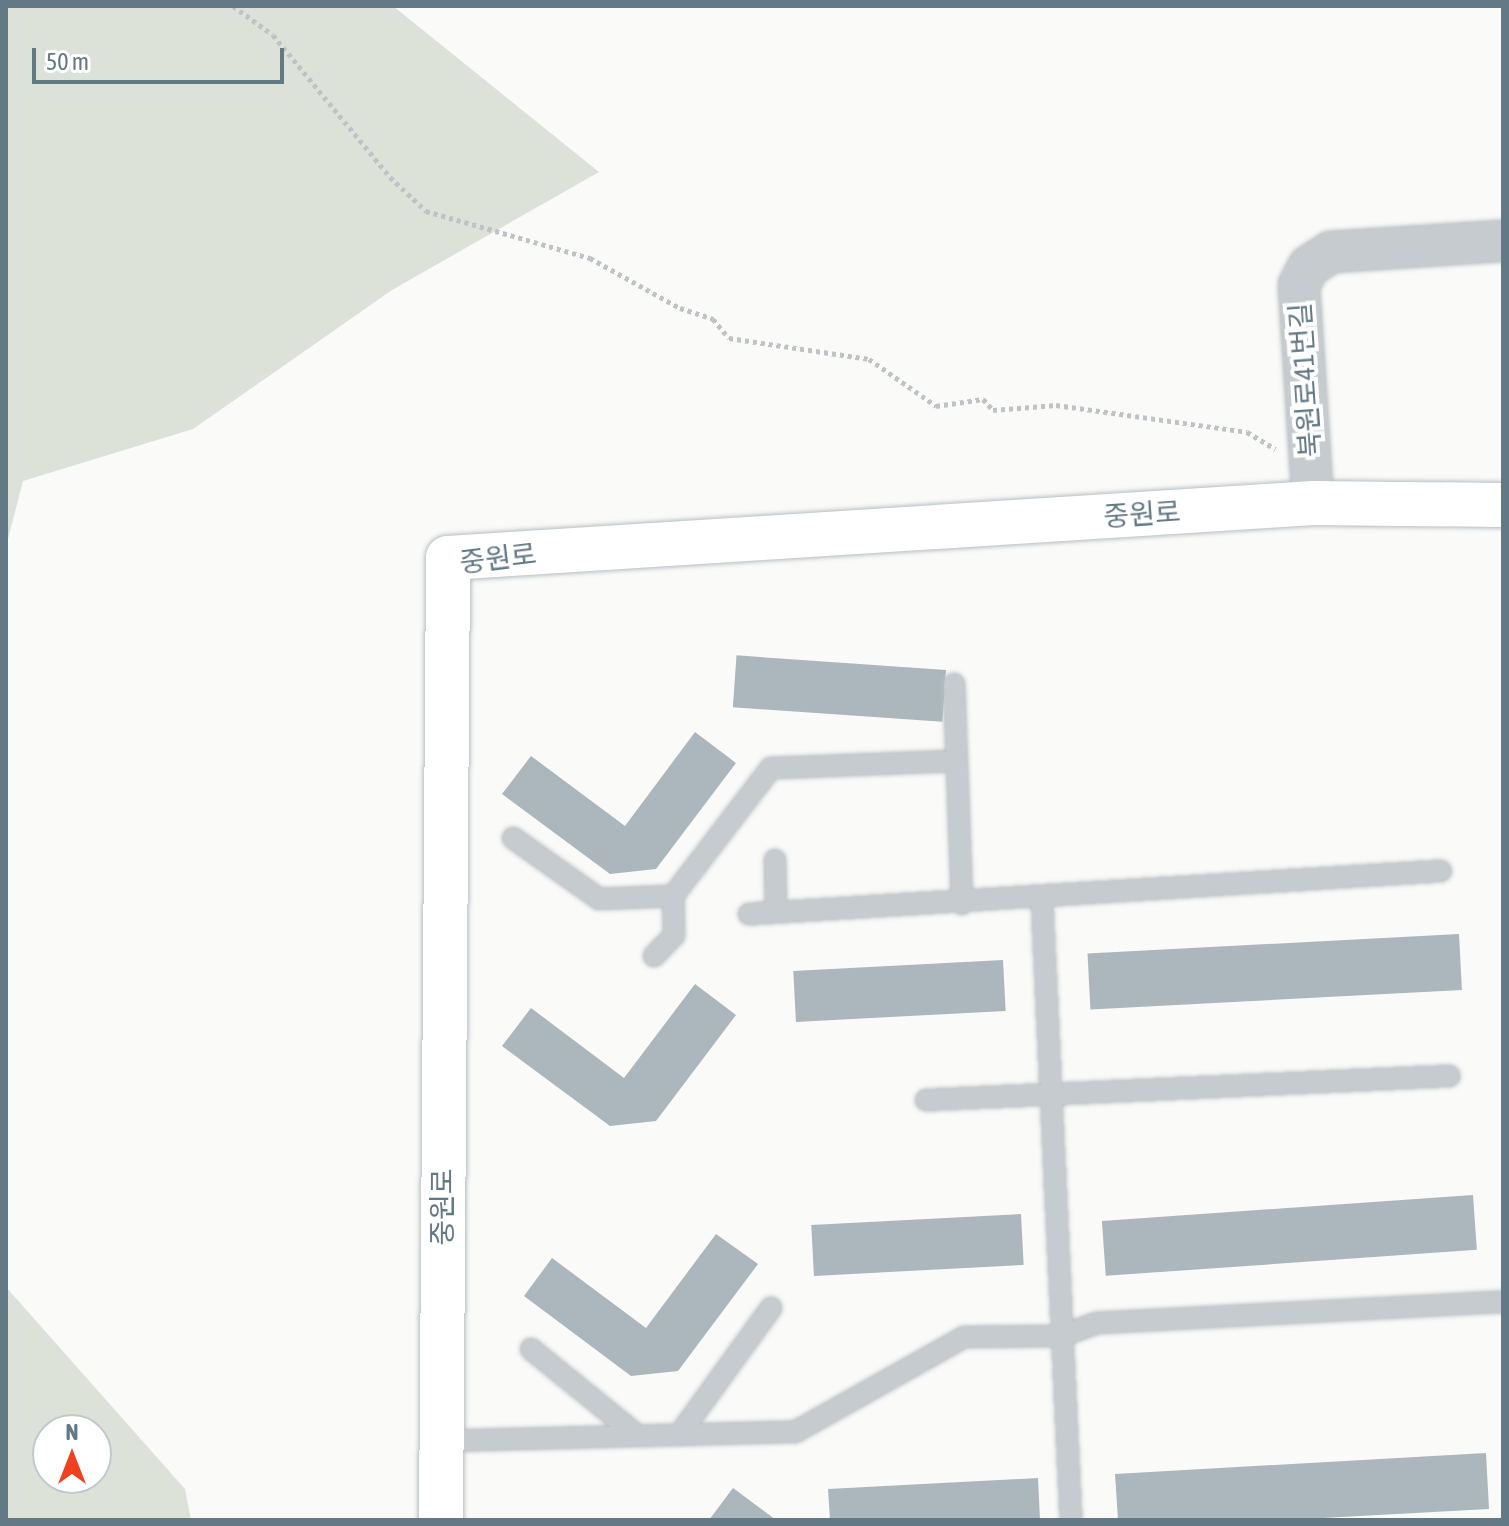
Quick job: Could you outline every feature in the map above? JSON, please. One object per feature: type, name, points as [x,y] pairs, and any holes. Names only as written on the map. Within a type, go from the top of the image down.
[{"type":"street","name":"북원로41번길","points":[[1313,503],[1299,285],[1309,266],[1331,252],[1503,241]]},
{"type":"street","name":"중원로","points":[[441,1520],[448,558],[1313,503],[1503,505]]},
{"type":"lane","points":[[954,684],[962,904]]},
{"type":"lane","points":[[654,956],[674,935],[673,896],[771,768],[956,761]]},
{"type":"lane","points":[[513,838],[599,899],[673,896]]},
{"type":"lane","points":[[775,860],[776,912]]},
{"type":"lane","points":[[749,914],[1042,900],[1441,871]]},
{"type":"lane","points":[[1042,900],[1071,1520]]},
{"type":"lane","points":[[926,1100],[1449,1076]]},
{"type":"lane","points":[[441,1441],[795,1432],[964,1337],[1061,1336],[1097,1323],[1503,1302]]},
{"type":"lane","points":[[679,1435],[771,1308]]},
{"type":"lane","points":[[531,1349],[638,1436]]},
{"type":"path","points":[[233,6],[273,35],[390,177],[426,211],[590,258],[680,308],[713,319],[729,338],[869,359],[936,406],[983,399],[993,410],[1056,405],[1247,432],[1277,450],[1310,456]]},
{"type":"shaded area","points":[[6,6],[393,6],[599,172],[392,290],[193,429],[23,481],[6,547]]},
{"type":"shaded area","points":[[6,1287],[185,1489],[191,1520],[6,1520]]},
{"type":"building","points":[[737,655],[946,670],[942,722],[733,707]]},
{"type":"building","points":[[695,732],[736,763],[656,869],[610,874],[502,794],[531,756],[625,826]]},
{"type":"building","points":[[1459,934],[1462,990],[1090,1009],[1088,953]]},
{"type":"building","points":[[1003,960],[1006,1011],[796,1022],[793,971]]},
{"type":"building","points":[[695,984],[736,1015],[656,1121],[610,1126],[502,1046],[531,1008],[624,1078]]},
{"type":"building","points":[[1473,1195],[1477,1250],[1106,1276],[1102,1221]]},
{"type":"building","points":[[1021,1214],[1024,1265],[814,1276],[811,1225]]},
{"type":"building","points":[[716,1234],[758,1264],[678,1371],[631,1376],[524,1296],[552,1258],[646,1328]]},
{"type":"building","points":[[1486,1453],[1489,1509],[1286,1520],[1118,1520],[1115,1474]]},
{"type":"building","points":[[1038,1478],[1040,1520],[830,1520],[828,1489]]},
{"type":"building","points":[[733,1488],[776,1520],[709,1520]]}]
